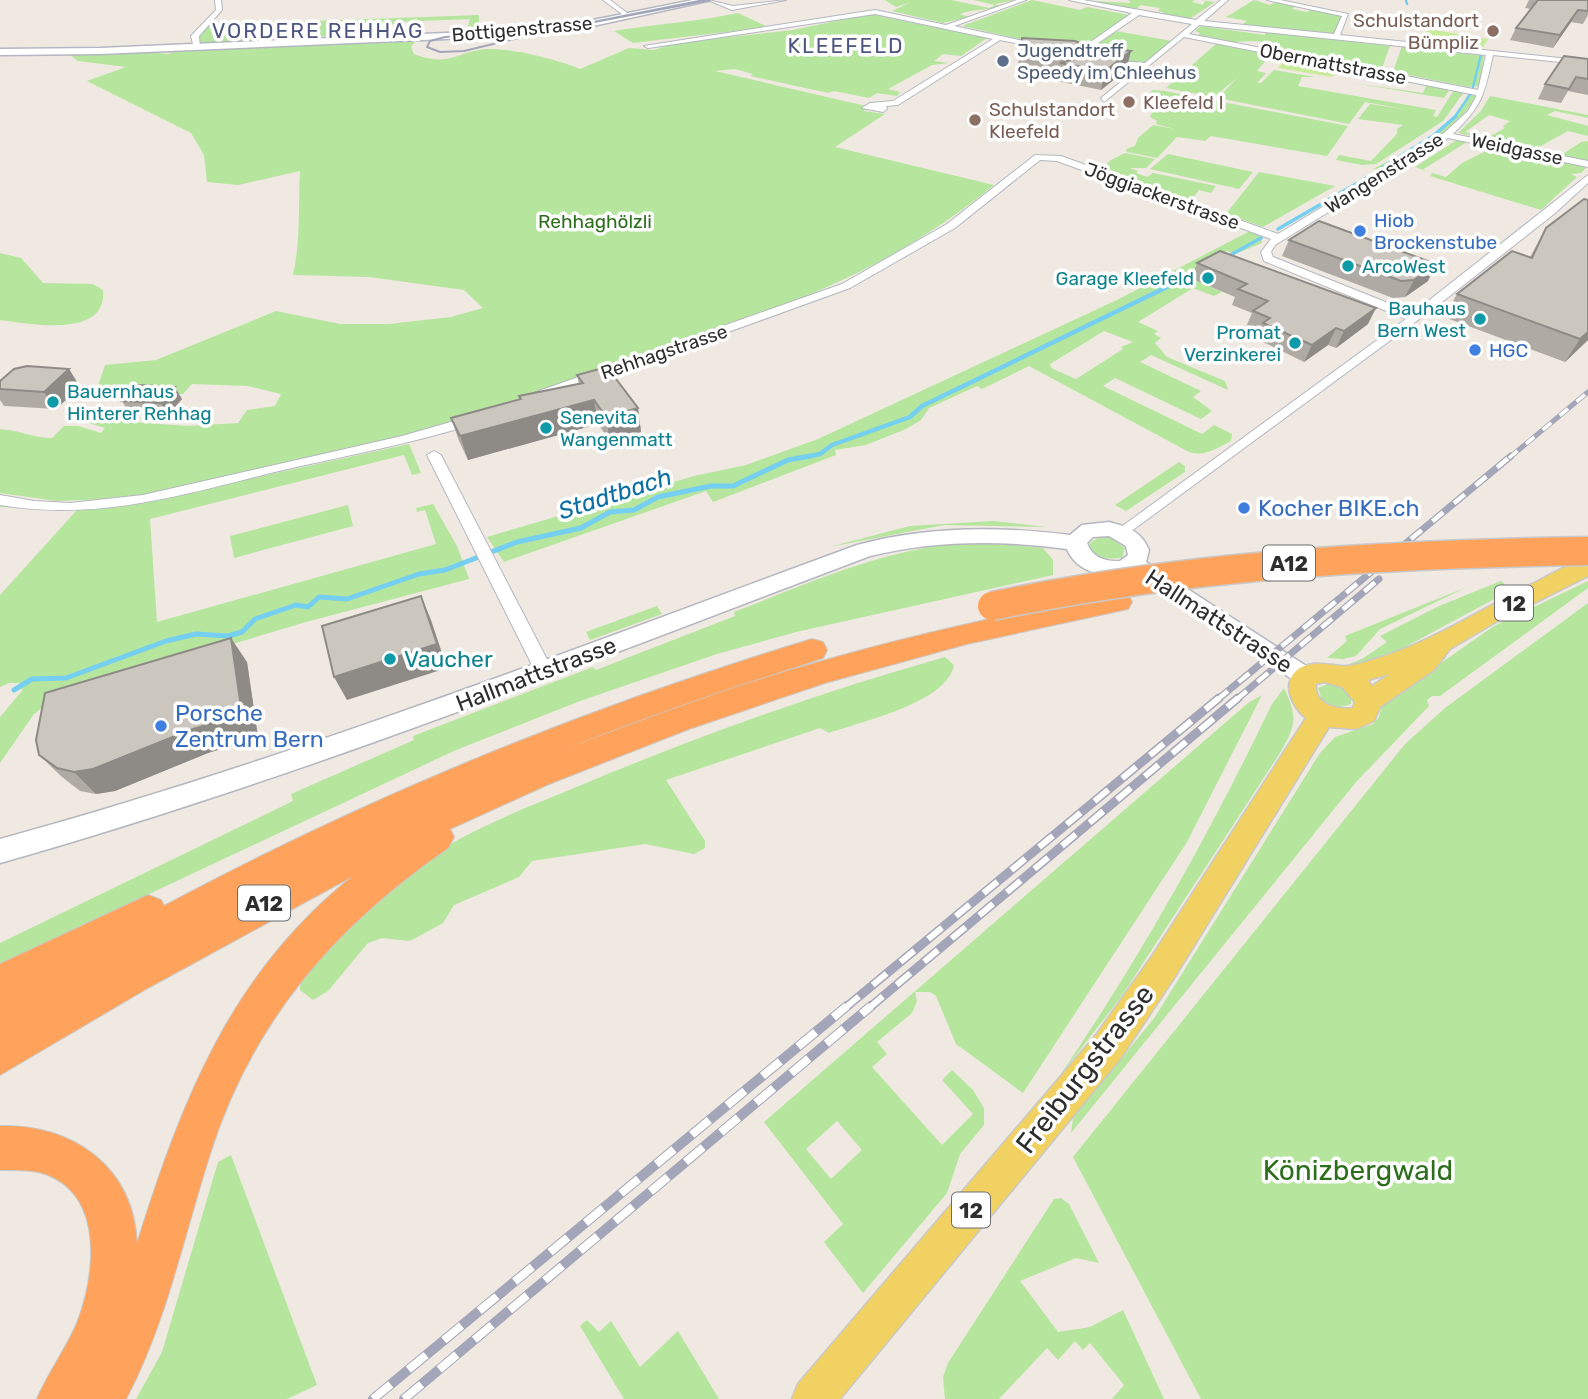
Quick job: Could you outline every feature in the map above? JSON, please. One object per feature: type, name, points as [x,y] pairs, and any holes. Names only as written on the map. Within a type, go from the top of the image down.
[{"type":"highway","name":"A12","points":[[0,1019],[231,890],[474,774],[635,709],[737,674],[873,633],[992,606],[1111,584],[1234,568],[1385,556],[1588,551]]},
{"type":"highway","name":"A12","points":[[0,1054],[168,955],[300,884],[425,823],[539,772],[747,694],[858,659],[959,634],[1118,602],[1236,586],[1385,574],[1588,567]]},
{"type":"highway","points":[[98,1399],[142,1305],[186,1157],[207,1100],[232,1049],[269,990],[318,930],[368,882],[539,772]]},
{"type":"highway","points":[[0,984],[400,793],[474,774]]},
{"type":"highway","points":[[0,1149],[41,1150],[69,1161],[99,1192],[112,1225],[113,1266],[106,1307],[87,1357],[63,1399]]},
{"type":"main road","name":"12","points":[[1306,677],[1324,672],[1343,676],[1376,669],[1441,643],[1485,617],[1588,567]]},
{"type":"main road","name":"12","points":[[1323,714],[1336,719],[1354,719],[1365,714],[1368,702],[1425,663],[1441,643]]},
{"type":"main road","points":[[1343,676],[1360,687],[1368,702]]},
{"type":"main road","points":[[1306,677],[1301,684],[1303,697],[1323,714]]},
{"type":"main road","name":"Freiburgstrasse","points":[[813,1399],[1121,1029],[1323,714]]},
{"type":"street","points":[[197,46],[195,36],[219,10],[218,0]]},
{"type":"street","points":[[606,0],[628,16]]},
{"type":"street","points":[[709,0],[734,8],[783,0]]},
{"type":"street","name":"Bottigenstrasse","points":[[0,52],[513,33],[628,16],[709,0]]},
{"type":"street","points":[[949,26],[1024,0]]},
{"type":"street","points":[[1072,0],[1136,14],[1197,23],[1588,63]]},
{"type":"street","points":[[1104,100],[1184,35],[1220,0]]},
{"type":"street","points":[[1270,0],[1346,15],[1336,37]]},
{"type":"street","points":[[648,46],[866,12],[888,13],[1052,50]]},
{"type":"street","points":[[1082,52],[1136,14]]},
{"type":"street","name":"Obermattstrasse","points":[[1184,35],[1482,93]]},
{"type":"street","points":[[882,106],[895,103],[999,37]]},
{"type":"street","points":[[1384,73],[1394,43]]},
{"type":"street","name":"Wangenstrasse","points":[[1279,238],[1447,135],[1471,112],[1482,93],[1490,52]]},
{"type":"street","points":[[1071,54],[1125,66],[1145,65]]},
{"type":"street","name":"Weidgasse","points":[[1447,135],[1588,164]]},
{"type":"street","name":"Jöggiackerstrasse","points":[[1045,156],[1068,161],[1279,238]]},
{"type":"street","name":"Rehhagstrasse","points":[[529,399],[846,286],[951,226],[1034,158],[1045,156]]},
{"type":"street","points":[[1122,533],[1414,318],[1550,212],[1588,177]]},
{"type":"street","points":[[1279,238],[1266,249],[1263,261],[1414,318]]},
{"type":"street","points":[[0,500],[85,505],[139,500],[403,442],[490,413]]},
{"type":"street","points":[[434,456],[544,671]]},
{"type":"street","points":[[1095,528],[1122,533],[1134,541],[1139,551],[1133,564],[1111,569],[1094,565],[1080,554],[1076,543],[1080,535],[1095,528]]},
{"type":"street","name":"Hallmattstrasse","points":[[0,850],[99,824],[228,783],[544,671],[848,555],[934,536],[977,533],[1076,543]]},
{"type":"street","name":"Hallmattstrasse","points":[[1133,564],[1306,677]]},
{"type":"green space","points":[[885,0],[951,0],[989,8],[995,5],[973,0],[1015,0],[995,4],[1001,6],[996,8],[965,12],[960,14],[969,17],[943,23],[892,11],[911,2],[896,7]]},
{"type":"green space","points":[[1032,0],[1080,10],[1087,7],[1129,15],[1076,52],[962,26]]},
{"type":"green space","points":[[1078,0],[1129,3],[1131,1],[1127,0],[1195,0],[1192,2],[1203,5],[1205,1],[1199,0],[1215,2],[1188,20],[1160,16],[1163,12],[1158,11],[1160,8],[1140,5],[1136,10]]},
{"type":"green space","points":[[1254,0],[1270,5],[1276,2],[1296,6],[1292,9],[1307,12],[1312,9],[1344,16],[1334,34],[1240,26],[1247,21],[1226,17]]},
{"type":"green space","points":[[738,13],[768,27],[633,43],[614,31],[707,19]]},
{"type":"green space","name":"Rehhaghölzli","points":[[869,14],[987,38],[961,56],[943,54],[934,61],[949,63],[932,65],[888,89],[900,92],[897,96],[877,93],[869,98],[834,91],[828,93],[750,76],[753,74],[735,69],[715,71],[866,106],[864,111],[885,114],[835,147],[994,185],[955,215],[874,264],[748,319],[435,429],[144,498],[56,501],[0,493],[0,429],[52,438],[64,426],[78,426],[101,433],[105,428],[89,423],[93,419],[187,426],[238,423],[247,410],[275,406],[281,394],[248,386],[192,384],[183,394],[121,392],[126,388],[98,386],[105,365],[156,360],[276,311],[340,324],[389,324],[451,317],[483,308],[464,290],[369,277],[293,275],[298,236],[300,171],[238,185],[207,182],[204,155],[191,133],[87,81],[126,67],[78,61],[70,55],[150,52],[168,54],[182,49],[418,39],[411,47],[414,54],[426,58],[445,59],[477,50],[498,49],[535,55],[580,69],[629,48],[654,50],[675,43],[793,30]]},
{"type":"green space","points":[[479,15],[479,27],[468,27],[470,19],[395,22],[386,30],[393,31],[389,35],[274,37],[267,40],[201,43],[197,38],[208,25]]},
{"type":"green space","points":[[1201,26],[1265,35],[1266,32],[1390,46],[1382,68],[1376,69],[1261,48],[1267,44],[1259,42],[1229,42],[1198,35],[1200,33],[1195,31]]},
{"type":"green space","points":[[1429,29],[1488,39],[1483,47],[1422,37]]},
{"type":"green space","points":[[1116,31],[1172,41],[1145,63],[1134,64],[1084,54]]},
{"type":"green space","points":[[1217,43],[1271,54],[1257,71],[1266,73],[1257,83],[1261,83],[1274,70],[1315,77],[1302,77],[1298,86],[1436,110],[1433,116],[1437,117],[1454,90],[1464,92],[1443,121],[1376,164],[1362,165],[1336,160],[1339,155],[1371,161],[1403,125],[1358,119],[1370,104],[1409,110],[1365,102],[1349,124],[1218,98],[1237,78],[1214,97],[1166,88]]},
{"type":"green space","points":[[1402,46],[1484,56],[1479,86],[1469,87],[1393,72]]},
{"type":"green space","points":[[1286,59],[1339,68],[1332,77],[1278,68]]},
{"type":"green space","points":[[1368,74],[1450,89],[1444,98],[1353,83],[1423,93],[1426,86]]},
{"type":"green space","points":[[1152,90],[1348,126],[1327,156],[1211,136],[1205,141],[1177,137],[1157,158],[1127,152],[1126,149],[1135,146],[1138,138],[1153,125],[1175,129],[1156,124],[1157,121],[1150,117],[1154,108],[1145,103]]},
{"type":"green space","points":[[1469,93],[1477,97],[1450,131],[1389,170],[1373,169],[1415,147],[1441,129]]},
{"type":"green space","points":[[1490,96],[1588,115],[1588,118],[1555,111],[1547,115],[1588,126],[1588,136],[1568,131],[1539,147],[1563,154],[1581,142],[1588,141],[1588,161],[1458,133],[1481,111]],"holes":[[[1489,115],[1510,121],[1503,126],[1505,128],[1487,138],[1465,132]]]},
{"type":"green space","points":[[1457,140],[1494,146],[1492,148],[1523,157],[1527,153],[1581,164],[1586,168],[1581,173],[1571,174],[1577,177],[1541,210],[1430,176],[1432,173],[1446,177],[1462,163],[1488,150],[1467,142],[1423,170],[1415,167]]},
{"type":"green space","points":[[1125,153],[1155,159],[1146,168],[1130,168],[1147,177],[1153,173],[1216,186],[1211,193],[1199,190],[1191,201],[1102,168]]},
{"type":"green space","points":[[1168,154],[1253,172],[1239,189],[1150,169]]},
{"type":"green space","points":[[1259,172],[1335,186],[1263,227],[1226,214]]},
{"type":"green space","points":[[1250,231],[1260,236],[1262,243],[1235,254],[1227,251],[1202,264],[1208,268],[1190,278],[1222,292],[1214,296],[1193,288],[1138,322],[1158,331],[1154,334],[1161,338],[1155,343],[1167,357],[1225,381],[1228,390],[1151,355],[1140,362],[1201,391],[1193,397],[1212,411],[1201,419],[1115,378],[1103,386],[1202,434],[1214,425],[1232,434],[1231,441],[1206,453],[1189,452],[1029,366],[982,389],[977,386],[929,408],[921,420],[906,429],[866,445],[835,450],[836,455],[713,502],[706,491],[504,562],[487,537],[694,476],[746,465],[818,439],[1119,299]],"holes":[[[1104,331],[1133,342],[1121,347],[1123,349],[1076,379],[1051,368],[1050,364]]]},
{"type":"green space","points":[[0,253],[21,258],[43,283],[93,284],[103,290],[101,306],[93,316],[65,325],[0,320]]},
{"type":"green space","points":[[409,444],[421,473],[412,475],[404,455],[150,519],[157,622],[436,544],[425,510],[417,512],[416,508],[433,504],[457,546],[469,579],[306,622],[56,697],[34,714],[0,763],[0,717],[22,691],[21,683],[9,683],[0,687],[0,595],[77,510],[0,507],[0,504],[88,509],[133,504]]},
{"type":"green space","points":[[1179,462],[1185,466],[1185,472],[1126,511],[1115,505]]},
{"type":"green space","points":[[348,505],[353,526],[234,558],[230,536]]},
{"type":"green space","points":[[993,521],[1046,527],[944,525],[829,547],[910,526]]},
{"type":"green space","points":[[1099,537],[1109,537],[1125,548],[1122,558],[1102,559],[1090,549],[1090,543]]},
{"type":"green space","points":[[979,542],[1043,548],[1053,560],[1053,575],[796,632],[717,654],[580,701],[456,750],[0,964],[0,943],[293,801],[291,794],[414,740],[413,736],[593,667],[596,670],[735,616],[734,612],[854,566],[915,550]]},
{"type":"green space","points":[[1501,581],[1511,590],[1381,660],[1363,666],[1342,667],[1362,659],[1387,642],[1380,636],[1439,606]]},
{"type":"green space","points":[[1588,581],[1588,588],[1440,696],[1432,696],[1427,700],[1429,706],[1356,782],[1071,1133],[1073,1118],[1155,1017],[1320,753],[1335,737],[1373,724],[1379,717],[1382,704],[1494,626]]},
{"type":"green space","points":[[1467,587],[1380,629],[1356,656],[1327,658],[1347,641],[1345,636]]},
{"type":"green space","name":"Könizbergwald","points":[[1588,603],[1588,1399],[1201,1399],[1073,1157],[1405,744],[1445,708]]},
{"type":"green space","points":[[657,606],[662,614],[590,640],[586,632]]},
{"type":"green space","points":[[945,657],[954,665],[948,678],[936,690],[901,709],[829,733],[820,728],[666,780],[705,841],[705,848],[694,854],[645,844],[532,861],[519,877],[454,905],[443,923],[410,941],[382,938],[368,943],[328,991],[313,1000],[300,990],[305,972],[323,948],[413,868],[472,832],[536,803],[714,732]]},
{"type":"green space","points":[[1330,683],[1345,689],[1351,697],[1351,704],[1338,708],[1322,700],[1318,688]]},
{"type":"green space","points":[[1284,688],[1292,707],[1293,721],[1280,753],[1121,997],[1059,1077],[1118,987],[1173,894],[1272,704]]},
{"type":"green space","points":[[1262,695],[1187,842],[1023,1093],[956,1044],[936,996],[930,992],[915,992],[917,1001],[912,1013],[877,1042],[887,1054],[872,1067],[942,1145],[973,1114],[942,1080],[952,1070],[973,1090],[984,1108],[984,1125],[960,1154],[947,1193],[863,1293],[824,1242],[843,1224],[764,1122],[1248,703]],"holes":[[[837,1121],[862,1150],[831,1179],[806,1149]]]},
{"type":"green space","points":[[231,1155],[317,1385],[287,1399],[136,1399],[162,1352],[218,1162]]},
{"type":"green space","points":[[1061,1198],[1069,1204],[1099,1263],[1076,1258],[1020,1281],[1058,1332],[1090,1327],[1123,1310],[1164,1399],[1112,1399],[1124,1385],[1090,1343],[1083,1350],[1075,1341],[1058,1360],[1047,1348],[999,1399],[945,1399],[943,1377],[948,1363],[1054,1199]]},
{"type":"green space","points":[[587,1320],[599,1332],[611,1321],[640,1367],[678,1331],[719,1399],[624,1399],[580,1326]]},
{"type":"building","points":[[1538,0],[1588,0],[1588,11],[1578,10],[1560,35],[1516,28]]},
{"type":"building","points":[[1022,38],[1075,41],[1103,52],[1115,49],[1131,51],[1105,71],[1060,63],[1082,57],[1021,47]]},
{"type":"building","points":[[1564,56],[1588,59],[1588,79],[1576,77],[1569,89],[1545,84]]},
{"type":"building","points":[[1584,199],[1588,200],[1588,332],[1580,339],[1457,294],[1512,251],[1532,258],[1546,228]]},
{"type":"building","points":[[1319,221],[1436,264],[1414,280],[1401,281],[1289,240]]},
{"type":"building","points":[[1220,251],[1376,308],[1344,331],[1336,328],[1312,345],[1263,323],[1270,318],[1253,311],[1268,301],[1238,289],[1247,284],[1197,263]]},
{"type":"building","points":[[27,366],[69,369],[44,392],[0,389],[0,381],[14,369]]},
{"type":"building","points":[[607,367],[638,408],[606,417],[594,400],[460,436],[451,418],[521,399],[519,396],[583,383],[577,375]]},
{"type":"building","points":[[137,385],[175,387],[161,403],[122,401]]},
{"type":"building","points":[[421,596],[437,644],[334,677],[322,626]]},
{"type":"building","points":[[231,638],[242,714],[190,730],[93,769],[74,772],[57,768],[39,755],[36,740],[45,693]]},
{"type":"waterway","name":"Stadtbach","points":[[1406,0],[1407,4]]},
{"type":"waterway","name":"Stadtbach","points":[[1473,87],[1481,55]]},
{"type":"waterway","name":"Stadtbach","points":[[1454,117],[1471,93]]},
{"type":"waterway","name":"Stadtbach","points":[[1383,167],[1433,136],[1454,117]]},
{"type":"waterway","name":"Stadtbach","points":[[1278,229],[1368,177]]},
{"type":"waterway","name":"Stadtbach","points":[[1225,258],[1261,238]]},
{"type":"waterway","name":"Stadtbach","points":[[801,458],[820,454],[832,445],[910,417],[922,406],[1200,271]]},
{"type":"waterway","name":"Stadtbach","points":[[14,690],[32,679],[66,678],[166,641],[196,634],[228,636],[242,632],[255,619],[296,605],[308,607],[319,597],[347,599],[419,574],[445,570],[517,542],[581,528],[610,512],[634,510],[658,497],[711,486],[733,486],[788,460],[810,456]]},
{"type":"tram line","points":[[704,0],[573,26],[445,37],[430,41],[427,47],[440,52],[464,51],[547,31],[710,0]]},
{"type":"railway","points":[[1509,458],[1588,392]]},
{"type":"railway","points":[[1217,700],[1511,456]]},
{"type":"railway","points":[[1236,700],[1379,579]]},
{"type":"railway","points":[[845,1008],[1219,698]]},
{"type":"railway","points":[[869,1008],[1238,698]]},
{"type":"railway","points":[[373,1399],[847,1006]]},
{"type":"railway","points":[[404,1399],[871,1006]]},
{"type":"place","name":"Schulstandort Bümpliz","points":[[1493,31]]},
{"type":"place","name":"Jugendtreff Speedy im Chleehus","points":[[1003,61]]},
{"type":"place","name":"Kleefeld I","points":[[1129,102]]},
{"type":"place","name":"Schulstandort Kleefeld","points":[[975,120]]},
{"type":"place","name":"Hiob Brockenstube","points":[[1360,231]]},
{"type":"place","name":"ArcoWest","points":[[1348,266]]},
{"type":"place","name":"Garage Kleefeld","points":[[1208,278]]},
{"type":"place","name":"Bauhaus Bern West","points":[[1480,319]]},
{"type":"place","name":"Promat Verzinkerei","points":[[1295,343]]},
{"type":"place","name":"HGC","points":[[1475,350]]},
{"type":"place","name":"Bauernhaus Hinterer Rehhag","points":[[53,402]]},
{"type":"place","name":"Senevita Wangenmatt","points":[[546,428]]},
{"type":"place","name":"Kocher BIKE.ch","points":[[1244,508]]},
{"type":"place","name":"Vaucher","points":[[390,659]]},
{"type":"place","name":"Porsche Zentrum Bern","points":[[161,726]]},
{"type":"district","name":"VORDERE REHHAG","points":[[318,30]]},
{"type":"district","name":"KLEEFELD","points":[[846,45]]}]
